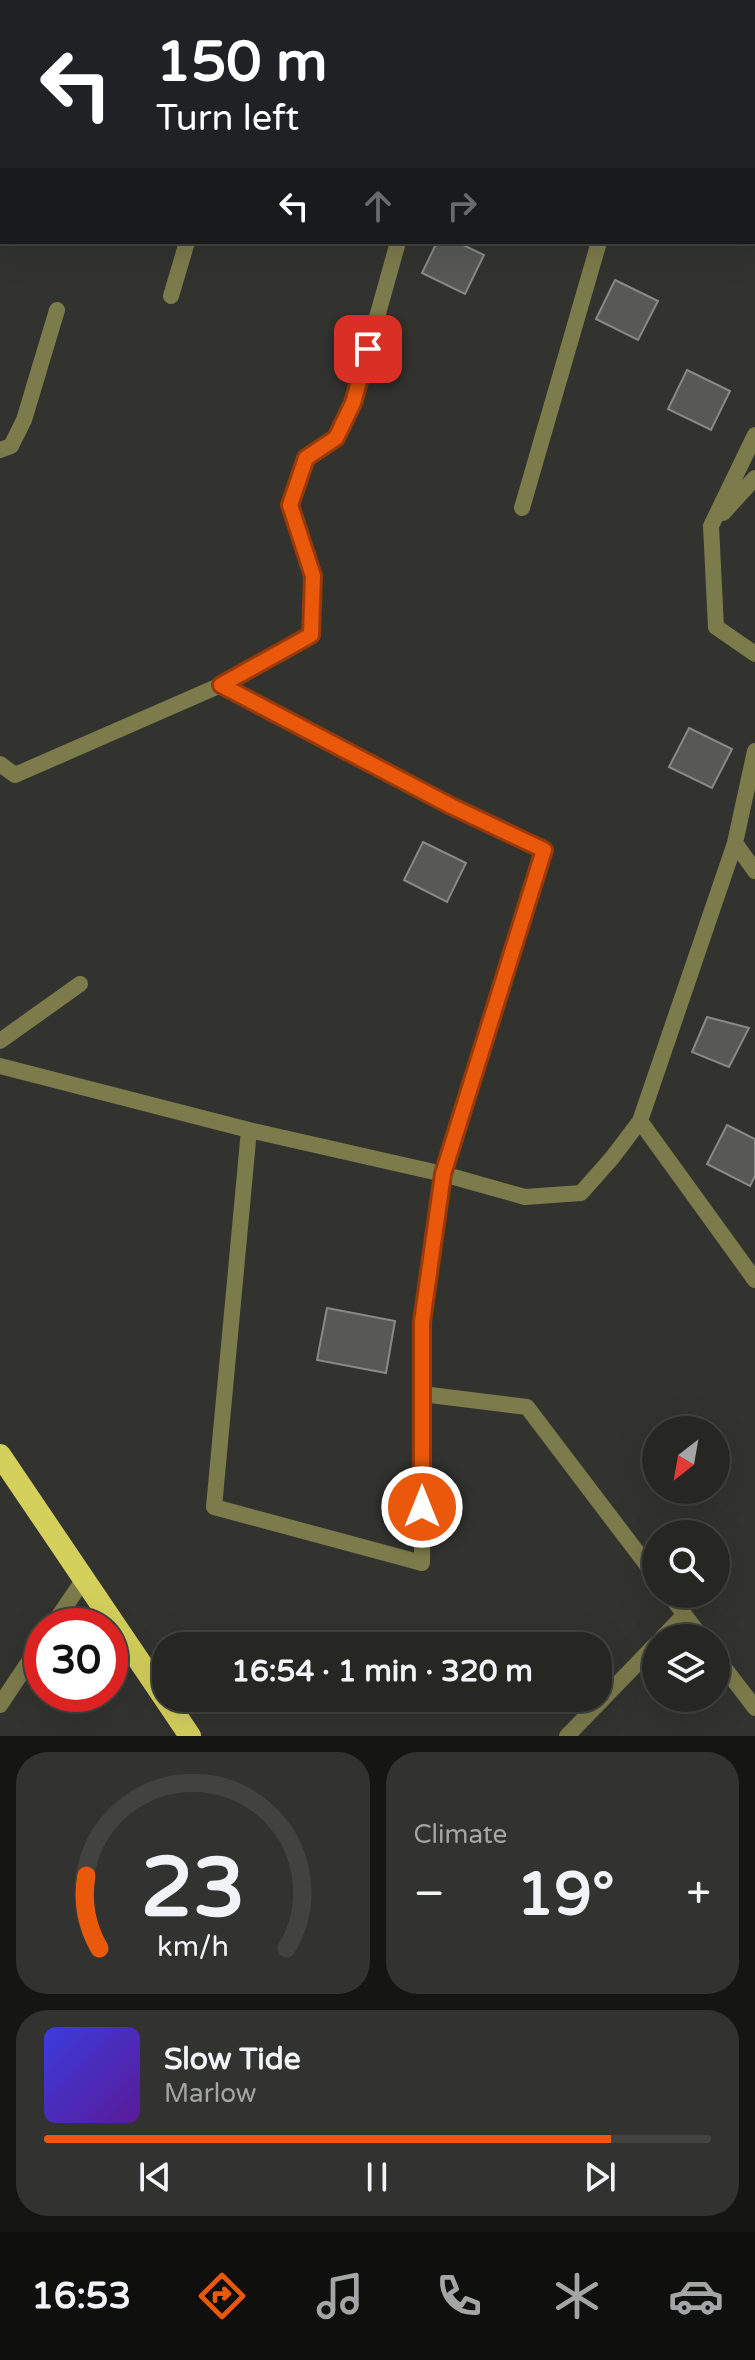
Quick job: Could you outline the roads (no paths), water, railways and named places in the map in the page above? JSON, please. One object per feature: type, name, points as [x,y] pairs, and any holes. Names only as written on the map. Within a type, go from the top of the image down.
[{"type":"highway","points":[[0,1455],[190,1736]]},
{"type":"street","points":[[171,296],[186,244]]},
{"type":"street","points":[[0,764],[15,775],[221,685],[311,635],[313,576],[290,505],[306,458],[336,438],[353,403],[397,244]]},
{"type":"street","points":[[522,508],[598,244]]},
{"type":"street","points":[[0,450],[11,446],[24,420],[57,310]]},
{"type":"street","points":[[755,435],[711,526],[716,627],[755,654]]},
{"type":"street","points":[[711,526],[755,478]]},
{"type":"street","points":[[221,685],[451,806],[544,850],[443,1174],[422,1322],[422,1563],[214,1507],[249,1130]]},
{"type":"street","points":[[0,1066],[249,1130],[443,1174],[525,1197],[581,1193],[640,1121],[735,843],[755,751]]},
{"type":"street","points":[[735,843],[755,871]]},
{"type":"street","points":[[0,1041],[80,984]]},
{"type":"street","points":[[640,1121],[755,1280]]},
{"type":"street","points":[[422,1394],[527,1407],[642,1559]]},
{"type":"street","points":[[64,1608],[84,1579]]},
{"type":"street","points":[[679,1608],[691,1624]]},
{"type":"street","points":[[675,1624],[684,1615]]},
{"type":"street","points":[[567,1736],[642,1658]]},
{"type":"street","points":[[0,1705],[24,1669]]},
{"type":"street","points":[[730,1675],[755,1708]]}]
